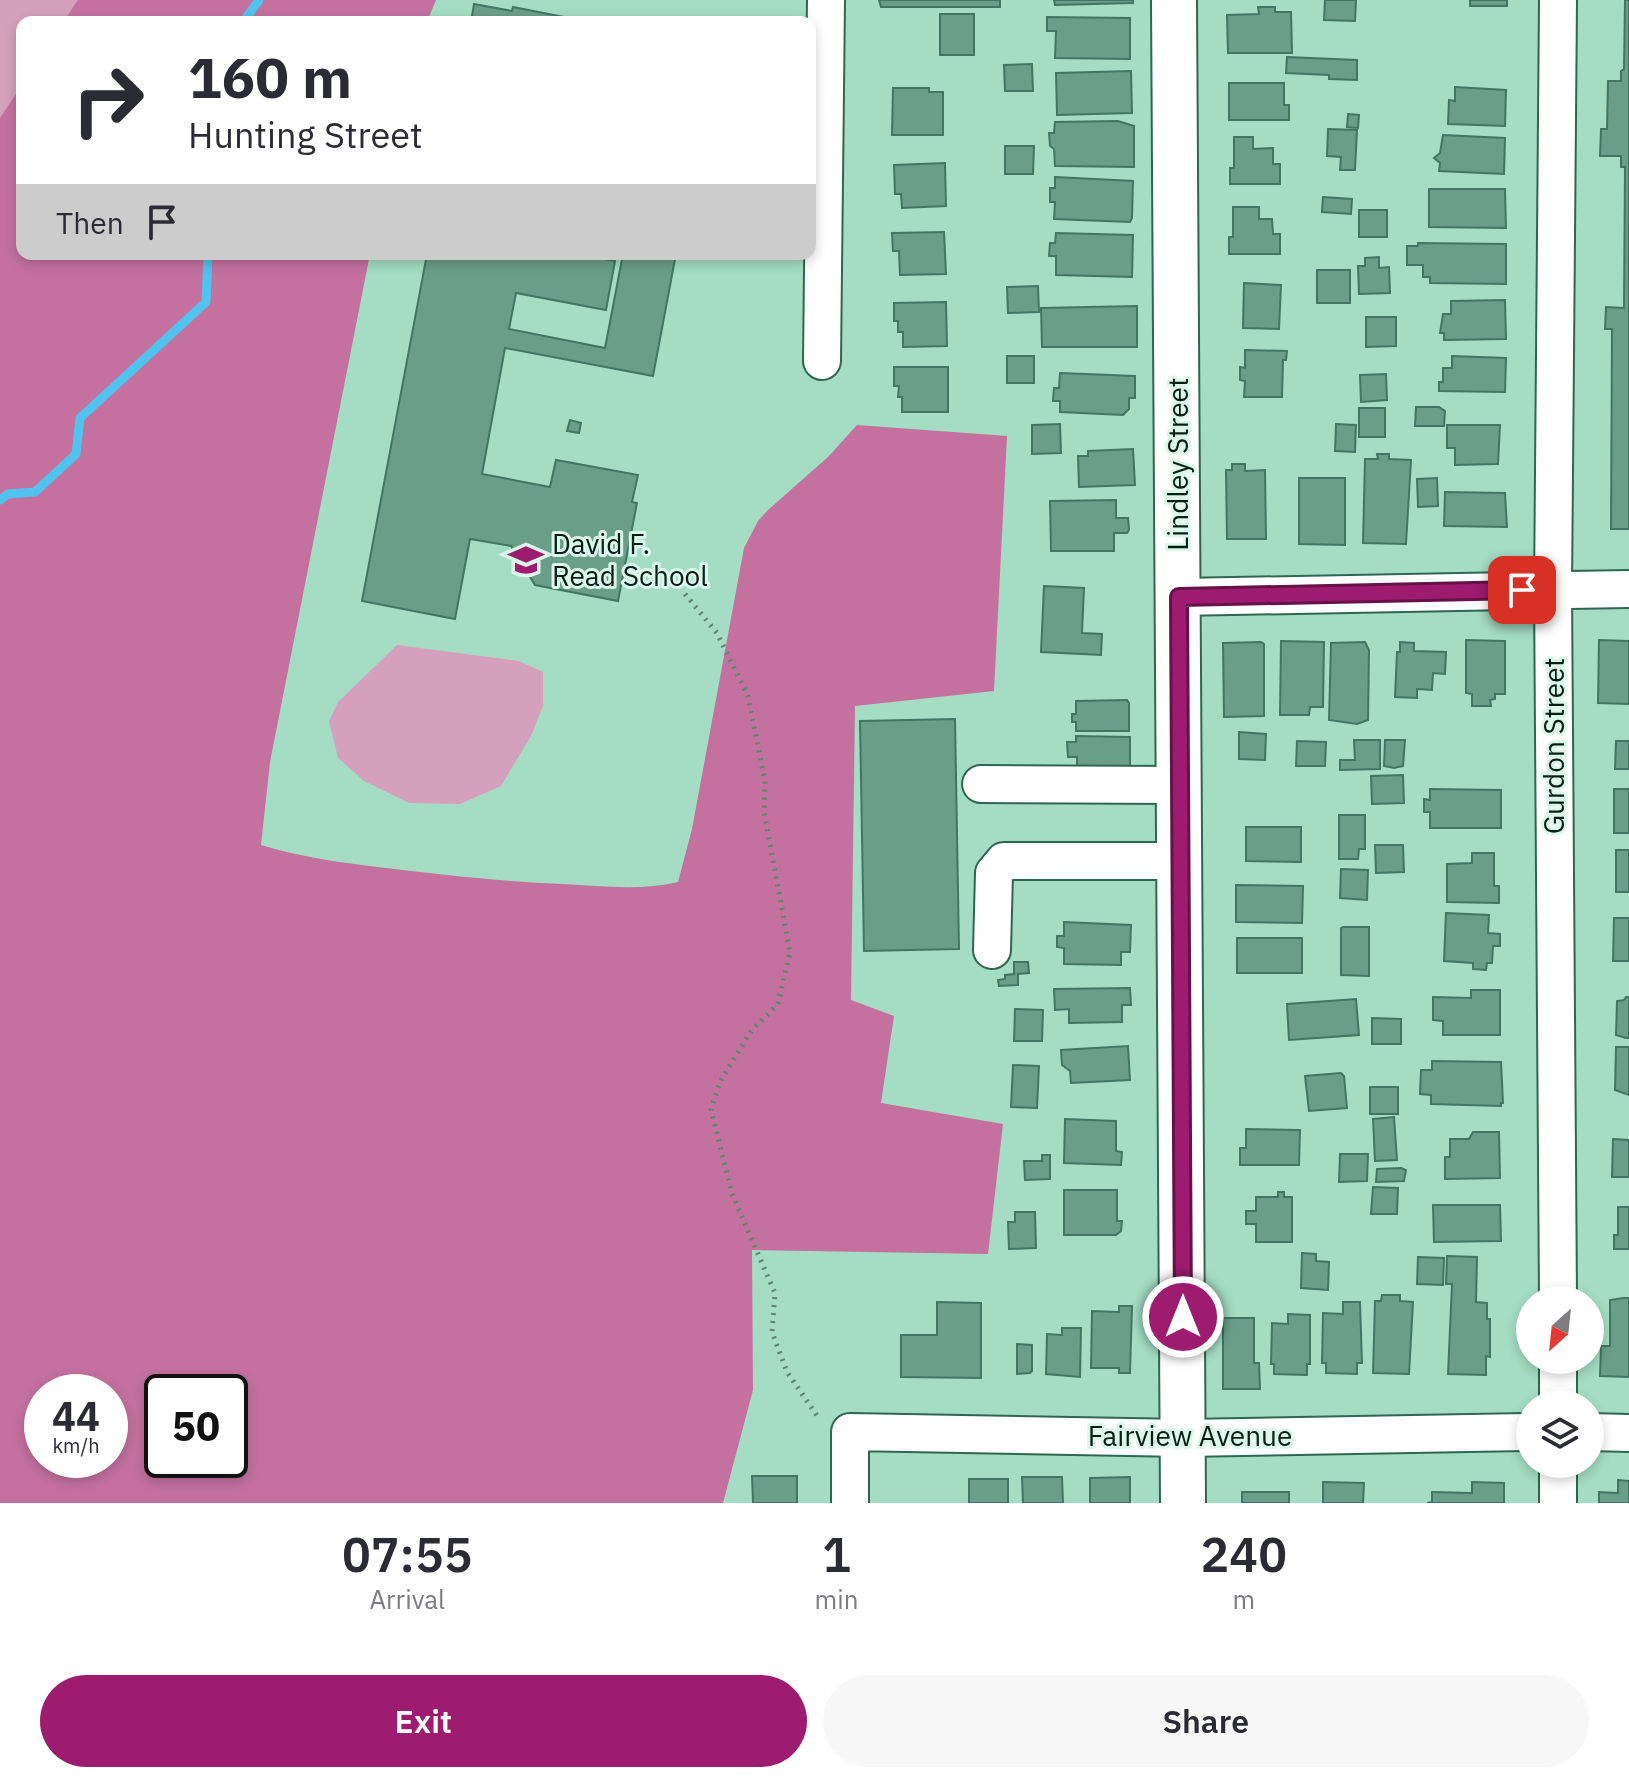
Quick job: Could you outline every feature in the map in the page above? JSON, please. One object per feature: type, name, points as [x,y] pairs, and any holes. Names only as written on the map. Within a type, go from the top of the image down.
[{"type":"main road","name":"Lindley Street","points":[[1174,0],[1183,1503]]},
{"type":"street","points":[[822,361],[826,0]]},
{"type":"street","name":"Gurdon Street","points":[[1558,0],[1553,590],[1558,1286]]},
{"type":"street","points":[[1179,597],[1629,589]]},
{"type":"street","points":[[981,784],[1180,785]]},
{"type":"street","points":[[992,950],[994,873],[1004,861],[1180,861]]},
{"type":"street","points":[[850,1432],[850,1503]]},
{"type":"street","name":"Fairview Avenue","points":[[850,1432],[1184,1438],[1516,1432]]},
{"type":"street","points":[[1604,1432],[1629,1433]]},
{"type":"street","points":[[1558,1478],[1558,1503]]},
{"type":"path","points":[[685,594],[717,633],[748,696],[765,781],[764,812],[790,952],[778,1004],[751,1031],[720,1082],[711,1110],[732,1194],[775,1293],[772,1332],[787,1372],[820,1420],[850,1432]]},
{"type":"shaded area","points":[[0,0],[149,0],[134,16],[16,16],[16,177],[0,202]]},
{"type":"shaded area","points":[[78,0],[436,0],[429,16],[67,16]]},
{"type":"shaded area","points":[[16,94],[16,260],[369,260],[270,762],[261,845],[336,861],[487,879],[621,887],[678,882],[692,829],[744,548],[758,521],[828,457],[857,425],[1007,436],[994,691],[855,706],[851,1000],[894,1016],[881,1103],[1003,1124],[988,1254],[752,1250],[753,1390],[723,1503],[0,1503],[0,118]]},
{"type":"shaded area","points":[[397,645],[519,661],[543,672],[543,706],[531,736],[501,786],[460,804],[409,803],[364,781],[338,758],[329,721],[338,702]]},
{"type":"building","points":[[879,0],[1000,0],[1000,7],[881,7]]},
{"type":"building","points":[[1054,0],[1133,0],[1133,3],[1055,5]]},
{"type":"building","points":[[1325,0],[1356,0],[1355,21],[1324,20]]},
{"type":"building","points":[[1470,0],[1507,0],[1507,6],[1470,6]]},
{"type":"building","points":[[1625,0],[1629,0],[1629,529],[1611,529],[1612,329],[1605,329],[1606,307],[1624,308],[1625,167],[1621,167],[1621,156],[1600,156],[1601,129],[1607,129],[1608,81],[1621,81],[1621,71],[1624,69]]},
{"type":"building","points":[[474,4],[512,11],[513,7],[559,16],[472,16]]},
{"type":"building","points":[[1258,7],[1275,7],[1275,12],[1291,12],[1292,53],[1228,53],[1227,15],[1259,14]]},
{"type":"building","points":[[940,14],[974,14],[974,55],[940,55]]},
{"type":"building","points":[[1047,17],[1130,18],[1130,59],[1055,58],[1056,31],[1047,31]]},
{"type":"building","points":[[1287,57],[1357,60],[1357,80],[1286,73]]},
{"type":"building","points":[[1032,64],[1033,91],[1005,91],[1004,65]]},
{"type":"building","points":[[1131,71],[1132,113],[1057,115],[1056,73]]},
{"type":"building","points":[[1229,83],[1284,83],[1284,105],[1289,105],[1289,120],[1229,120]]},
{"type":"building","points":[[1455,87],[1506,90],[1505,126],[1448,124],[1449,100],[1455,101]]},
{"type":"building","points":[[893,88],[929,88],[929,92],[943,92],[943,135],[892,135]]},
{"type":"building","points":[[1348,114],[1359,115],[1358,128],[1347,127]]},
{"type":"building","points":[[1118,121],[1134,126],[1134,167],[1055,166],[1049,133],[1054,133],[1055,122]]},
{"type":"building","points":[[1328,129],[1357,130],[1355,170],[1340,170],[1341,157],[1327,156]]},
{"type":"building","points":[[1443,135],[1505,138],[1504,174],[1439,171],[1440,163],[1434,158],[1440,153]]},
{"type":"building","points":[[1234,137],[1253,137],[1253,149],[1273,148],[1273,164],[1280,164],[1280,184],[1230,184],[1230,168],[1234,168]]},
{"type":"building","points":[[1005,146],[1034,146],[1033,174],[1005,174]]},
{"type":"building","points":[[945,163],[946,206],[902,208],[901,194],[895,194],[894,165]]},
{"type":"building","points":[[1055,177],[1133,181],[1130,222],[1054,219],[1055,202],[1050,202],[1050,188],[1055,188]]},
{"type":"building","points":[[1429,189],[1505,189],[1506,228],[1429,227]]},
{"type":"building","points":[[1323,197],[1352,199],[1351,214],[1322,212]]},
{"type":"building","points":[[1233,207],[1259,207],[1259,219],[1272,219],[1273,234],[1280,234],[1280,254],[1229,254],[1229,237],[1233,237]]},
{"type":"building","points":[[1359,210],[1387,210],[1387,237],[1359,237]]},
{"type":"building","points":[[944,232],[946,274],[900,275],[899,251],[893,251],[892,233]]},
{"type":"building","points":[[1056,233],[1133,235],[1132,277],[1056,275],[1056,256],[1049,256],[1050,243],[1055,243]]},
{"type":"building","points":[[1418,243],[1506,244],[1506,284],[1430,283],[1430,277],[1423,277],[1423,265],[1407,265],[1407,246],[1418,246]]},
{"type":"building","points":[[1379,257],[1379,268],[1389,267],[1390,293],[1359,294],[1358,266],[1365,266],[1365,258]]},
{"type":"building","points":[[426,260],[615,261],[606,310],[516,293],[509,329],[605,348],[622,260],[675,260],[653,376],[505,348],[482,474],[550,487],[556,460],[638,475],[632,502],[637,503],[618,601],[535,585],[511,546],[470,539],[455,619],[362,601]]},
{"type":"building","points":[[1317,270],[1350,270],[1350,303],[1317,303]]},
{"type":"building","points":[[1244,283],[1281,285],[1279,329],[1243,328]]},
{"type":"building","points":[[1038,286],[1039,312],[1008,313],[1007,287]]},
{"type":"building","points":[[1505,300],[1506,339],[1444,340],[1444,333],[1440,333],[1443,314],[1451,314],[1451,301]]},
{"type":"building","points":[[946,302],[947,346],[903,347],[903,332],[898,332],[898,321],[894,321],[894,303]]},
{"type":"building","points":[[1137,306],[1137,347],[1042,347],[1041,308]]},
{"type":"building","points":[[1366,317],[1396,317],[1396,346],[1366,347]]},
{"type":"building","points":[[1245,350],[1287,351],[1286,360],[1283,360],[1282,397],[1244,397],[1245,381],[1240,380],[1240,367],[1245,368]]},
{"type":"building","points":[[1007,356],[1034,356],[1034,383],[1007,383]]},
{"type":"building","points":[[1452,356],[1506,358],[1505,392],[1439,391],[1443,368],[1452,368]]},
{"type":"building","points":[[894,367],[948,367],[948,412],[902,412],[899,386],[894,386]]},
{"type":"building","points":[[1060,373],[1135,376],[1135,398],[1129,398],[1129,409],[1123,415],[1060,412],[1060,401],[1053,401],[1054,388],[1059,388]]},
{"type":"building","points":[[1386,374],[1387,400],[1361,402],[1360,375]]},
{"type":"building","points":[[1416,407],[1439,407],[1445,411],[1444,426],[1415,426]]},
{"type":"building","points":[[1359,408],[1385,408],[1385,437],[1359,437]]},
{"type":"building","points":[[570,420],[581,423],[579,433],[567,431]]},
{"type":"building","points":[[1060,424],[1061,453],[1032,454],[1032,425]]},
{"type":"building","points":[[1336,424],[1356,425],[1355,452],[1335,451]]},
{"type":"building","points":[[1447,425],[1500,425],[1498,464],[1455,465],[1455,448],[1447,448]]},
{"type":"building","points":[[1133,449],[1135,485],[1079,487],[1078,456],[1088,456],[1088,451]]},
{"type":"building","points":[[1377,454],[1389,454],[1389,459],[1411,460],[1406,544],[1363,543],[1365,459],[1378,459]]},
{"type":"building","points":[[1232,464],[1245,464],[1245,471],[1265,470],[1266,539],[1227,539],[1226,470],[1232,470]]},
{"type":"building","points":[[1299,478],[1345,478],[1345,545],[1299,544]]},
{"type":"building","points":[[1437,478],[1438,506],[1418,507],[1417,479]]},
{"type":"building","points":[[1445,492],[1505,493],[1507,527],[1444,526]]},
{"type":"building","points":[[1116,500],[1116,518],[1128,518],[1129,530],[1127,533],[1114,533],[1114,551],[1051,551],[1050,501]]},
{"type":"building","points":[[1044,586],[1084,588],[1082,633],[1102,634],[1101,655],[1041,652]]},
{"type":"building","points":[[1466,640],[1505,641],[1505,694],[1495,694],[1495,699],[1490,700],[1491,706],[1472,706],[1472,694],[1466,693]]},
{"type":"building","points":[[1599,640],[1629,641],[1629,704],[1598,703]]},
{"type":"building","points":[[1281,641],[1324,642],[1323,707],[1310,707],[1309,715],[1280,715]]},
{"type":"building","points":[[1365,642],[1369,650],[1368,720],[1357,724],[1329,720],[1331,643]]},
{"type":"building","points":[[1400,642],[1414,643],[1414,651],[1446,652],[1445,674],[1433,673],[1432,690],[1417,689],[1417,698],[1395,697]]},
{"type":"building","points":[[1223,643],[1264,644],[1264,716],[1224,717]]},
{"type":"building","points":[[1127,700],[1129,731],[1076,731],[1072,714],[1076,714],[1076,701]]},
{"type":"building","points":[[955,719],[959,949],[864,951],[860,721]]},
{"type":"building","points":[[1239,732],[1266,734],[1265,760],[1239,759]]},
{"type":"building","points":[[1076,736],[1130,737],[1130,766],[1077,766],[1077,757],[1068,757],[1067,742],[1076,742]]},
{"type":"building","points":[[1354,740],[1380,740],[1380,769],[1340,770],[1340,760],[1355,760]]},
{"type":"building","points":[[1385,740],[1405,740],[1403,766],[1384,766]]},
{"type":"building","points":[[1297,741],[1326,742],[1325,766],[1296,766]]},
{"type":"building","points":[[1616,741],[1629,741],[1629,769],[1615,769]]},
{"type":"building","points":[[1403,775],[1404,803],[1372,804],[1371,776]]},
{"type":"building","points":[[1430,789],[1501,790],[1501,828],[1430,828],[1430,812],[1424,812],[1424,799],[1430,800]]},
{"type":"building","points":[[1614,789],[1629,789],[1629,833],[1614,833]]},
{"type":"building","points":[[1339,815],[1365,815],[1365,849],[1359,849],[1358,859],[1339,859]]},
{"type":"building","points":[[1246,827],[1301,827],[1301,862],[1246,861]]},
{"type":"building","points":[[1375,845],[1403,845],[1404,872],[1376,873]]},
{"type":"building","points":[[1616,850],[1629,850],[1629,892],[1616,892]]},
{"type":"building","points":[[1472,853],[1494,853],[1494,886],[1499,886],[1499,903],[1447,902],[1447,864],[1472,863]]},
{"type":"building","points":[[1341,869],[1368,870],[1367,900],[1340,898]]},
{"type":"building","points":[[1236,885],[1303,886],[1302,923],[1236,922]]},
{"type":"building","points":[[1446,913],[1489,915],[1488,933],[1500,934],[1500,946],[1493,946],[1492,963],[1487,963],[1486,970],[1473,969],[1473,963],[1444,961]]},
{"type":"building","points":[[1614,918],[1629,918],[1629,961],[1613,961]]},
{"type":"building","points":[[1064,922],[1131,925],[1130,952],[1121,952],[1121,965],[1064,964],[1064,948],[1057,947],[1057,936],[1064,936]]},
{"type":"building","points":[[1343,927],[1369,927],[1369,976],[1341,975]]},
{"type":"building","points":[[1237,938],[1302,938],[1302,973],[1237,973]]},
{"type":"building","points":[[1014,962],[1028,962],[1029,973],[1018,974],[1018,985],[999,986],[998,980],[1014,974]]},
{"type":"building","points":[[1130,988],[1131,1005],[1122,1005],[1122,1022],[1069,1023],[1069,1009],[1055,1010],[1054,989]]},
{"type":"building","points":[[1471,990],[1500,990],[1500,1035],[1443,1035],[1443,1021],[1433,1020],[1433,997],[1471,998]]},
{"type":"building","points":[[1629,997],[1629,1038],[1616,1035],[1617,1001]]},
{"type":"building","points":[[1356,999],[1359,1035],[1289,1040],[1287,1004]]},
{"type":"building","points":[[1015,1009],[1043,1010],[1042,1041],[1014,1041]]},
{"type":"building","points":[[1372,1018],[1401,1019],[1401,1044],[1372,1044]]},
{"type":"building","points":[[1128,1046],[1130,1080],[1071,1083],[1070,1071],[1062,1065],[1061,1050]]},
{"type":"building","points":[[1616,1047],[1629,1047],[1629,1095],[1615,1090]]},
{"type":"building","points":[[1432,1061],[1501,1062],[1503,1103],[1501,1106],[1431,1104],[1431,1095],[1420,1094],[1421,1070],[1432,1070]]},
{"type":"building","points":[[1013,1065],[1039,1066],[1037,1108],[1011,1107]]},
{"type":"building","points":[[1341,1073],[1344,1076],[1347,1108],[1309,1111],[1305,1076]]},
{"type":"building","points":[[1370,1087],[1398,1087],[1398,1114],[1370,1114]]},
{"type":"building","points":[[1394,1117],[1397,1160],[1375,1161],[1373,1119]]},
{"type":"building","points":[[1065,1119],[1116,1121],[1116,1151],[1122,1152],[1121,1165],[1064,1163]]},
{"type":"building","points":[[1246,1129],[1300,1130],[1299,1165],[1240,1165],[1240,1148],[1246,1148]]},
{"type":"building","points":[[1473,1132],[1499,1132],[1500,1178],[1445,1179],[1445,1157],[1450,1157],[1450,1139],[1469,1139]]},
{"type":"building","points":[[1613,1139],[1629,1140],[1629,1177],[1612,1177]]},
{"type":"building","points":[[1340,1154],[1368,1154],[1367,1181],[1339,1182]]},
{"type":"building","points":[[1042,1155],[1050,1155],[1050,1179],[1025,1180],[1024,1161],[1042,1161]]},
{"type":"building","points":[[1377,1169],[1406,1170],[1404,1181],[1376,1182]]},
{"type":"building","points":[[1373,1187],[1398,1188],[1397,1214],[1371,1214]]},
{"type":"building","points":[[1064,1190],[1117,1190],[1117,1221],[1122,1221],[1121,1231],[1116,1235],[1064,1235]]},
{"type":"building","points":[[1278,1192],[1284,1192],[1284,1197],[1292,1197],[1292,1242],[1256,1242],[1256,1224],[1246,1224],[1246,1211],[1256,1211],[1256,1197],[1278,1197]]},
{"type":"building","points":[[1433,1205],[1500,1205],[1501,1241],[1434,1242]]},
{"type":"building","points":[[1618,1207],[1629,1207],[1629,1249],[1614,1249],[1614,1235],[1618,1235]]},
{"type":"building","points":[[1015,1212],[1035,1212],[1036,1248],[1009,1249],[1008,1222],[1015,1222]]},
{"type":"building","points":[[1302,1253],[1316,1254],[1316,1261],[1329,1262],[1328,1290],[1301,1288]]},
{"type":"building","points":[[1447,1256],[1477,1257],[1476,1302],[1487,1303],[1487,1319],[1490,1319],[1490,1357],[1486,1356],[1486,1375],[1448,1374],[1452,1284],[1446,1284]]},
{"type":"building","points":[[1418,1257],[1444,1258],[1443,1285],[1417,1284]]},
{"type":"building","points":[[1382,1295],[1400,1295],[1400,1301],[1413,1302],[1409,1374],[1373,1373],[1375,1301],[1381,1301]]},
{"type":"building","points":[[1629,1298],[1629,1377],[1600,1376],[1604,1374],[1604,1346],[1610,1346],[1610,1300]]},
{"type":"building","points":[[937,1302],[981,1303],[981,1378],[901,1377],[901,1335],[937,1335]]},
{"type":"building","points":[[1343,1302],[1360,1302],[1362,1363],[1357,1363],[1357,1374],[1326,1373],[1326,1363],[1322,1363],[1323,1313],[1343,1314]]},
{"type":"building","points":[[1119,1306],[1132,1306],[1130,1373],[1119,1373],[1119,1368],[1091,1368],[1092,1311],[1119,1312]]},
{"type":"building","points":[[1288,1314],[1310,1315],[1310,1364],[1307,1364],[1307,1375],[1274,1374],[1274,1364],[1271,1364],[1272,1323],[1288,1324]]},
{"type":"building","points":[[1223,1318],[1254,1318],[1254,1363],[1259,1363],[1260,1389],[1223,1389]]},
{"type":"building","points":[[1062,1328],[1081,1328],[1080,1377],[1046,1374],[1047,1334],[1062,1335]]},
{"type":"building","points":[[1017,1344],[1032,1345],[1030,1373],[1017,1374]]},
{"type":"building","points":[[752,1476],[797,1476],[797,1503],[753,1503]]},
{"type":"building","points":[[1022,1477],[1062,1477],[1063,1503],[1023,1503]]},
{"type":"building","points":[[1130,1477],[1130,1503],[1090,1503],[1090,1478]]},
{"type":"building","points":[[969,1479],[1008,1479],[1008,1503],[969,1503]]},
{"type":"building","points":[[1618,1480],[1629,1481],[1629,1503],[1599,1503],[1599,1492],[1618,1493]]},
{"type":"building","points":[[1323,1482],[1364,1483],[1363,1503],[1323,1503]]},
{"type":"building","points":[[1472,1482],[1504,1483],[1504,1503],[1427,1503],[1432,1502],[1432,1492],[1472,1493]]},
{"type":"building","points":[[1242,1492],[1289,1492],[1289,1503],[1242,1503]]},
{"type":"waterway","points":[[247,16],[259,0]]},
{"type":"waterway","points":[[0,500],[8,494],[35,492],[76,454],[80,418],[206,302],[208,260]]},
{"type":"place","name":"David F. Read School","points":[[526,560]]},
{"type":"route","points":[[1183,1317],[1179,597],[1522,590]]}]
